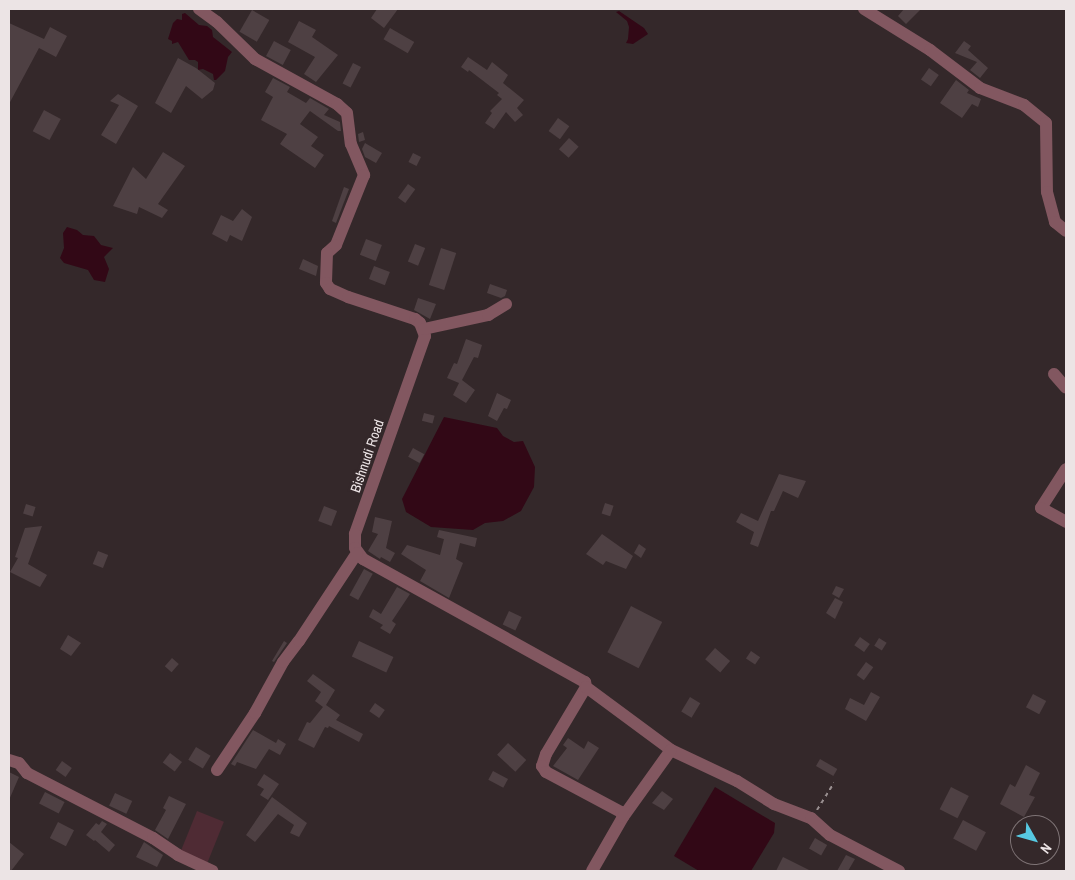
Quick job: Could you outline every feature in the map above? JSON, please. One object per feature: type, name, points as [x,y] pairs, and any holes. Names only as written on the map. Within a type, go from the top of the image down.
[{"type":"street","points":[[199,9],[217,22],[255,59],[337,104],[347,113],[351,144],[364,175],[336,245],[327,253],[326,283],[330,289],[348,297],[415,319],[424,329],[488,315],[506,304]]},
{"type":"street","points":[[864,9],[930,50],[980,88],[1024,106],[1046,123],[1047,192],[1055,222],[1066,231]]},
{"type":"street","name":"Bishnudi Road","points":[[357,553],[355,534],[425,336],[424,329]]},
{"type":"street","points":[[1054,374],[1066,388]]},
{"type":"street","points":[[1066,469],[1041,508],[1066,522]]},
{"type":"street","points":[[217,770],[255,713],[283,662],[300,642],[357,553],[363,559],[471,620],[579,677],[585,682],[586,687],[671,750],[737,781],[774,804],[811,818],[830,835],[900,871]]},
{"type":"street","points":[[586,687],[546,754],[543,769],[615,807],[623,817]]},
{"type":"street","points":[[592,871],[623,817],[671,750]]},
{"type":"street","points":[[9,760],[19,763],[27,773],[153,838],[178,855],[213,871]]},
{"type":"path","points":[[811,818],[834,784]]},
{"type":"shaded area","points":[[619,11],[644,28],[648,34],[633,44],[626,43],[629,27],[627,21],[616,12]]},
{"type":"shaded area","points":[[185,13],[199,25],[207,26],[212,30],[213,37],[232,52],[228,57],[225,71],[216,80],[214,80],[213,74],[203,69],[198,70],[198,62],[189,60],[178,42],[172,44],[172,41],[168,39],[173,23],[177,19],[182,20],[182,14]]},
{"type":"shaded area","points":[[67,227],[77,230],[83,235],[94,236],[101,245],[113,248],[104,257],[109,269],[105,282],[94,280],[88,270],[64,263],[60,258],[64,248],[63,233]]},
{"type":"shaded area","points":[[444,417],[497,428],[503,436],[514,442],[523,441],[535,467],[534,487],[521,511],[503,521],[485,523],[473,530],[431,527],[406,512],[402,499]]},
{"type":"shaded area","points":[[715,787],[775,823],[774,833],[751,871],[699,871],[674,856]]},
{"type":"shaded area","points":[[197,811],[224,822],[207,863],[181,852]]},
{"type":"building","points":[[377,9],[398,9],[384,28],[371,18]]},
{"type":"building","points":[[904,9],[921,9],[906,24],[898,16]]},
{"type":"building","points":[[252,10],[269,20],[257,42],[240,32]]},
{"type":"building","points":[[299,21],[316,30],[312,37],[338,55],[316,82],[304,74],[315,57],[288,42]]},
{"type":"building","points":[[9,23],[44,39],[50,27],[67,36],[56,57],[39,48],[9,104]]},
{"type":"building","points":[[390,28],[414,42],[408,53],[384,39]]},
{"type":"building","points":[[274,41],[291,50],[283,65],[266,56]]},
{"type":"building","points":[[964,41],[971,46],[968,50],[988,68],[980,78],[970,70],[977,62],[955,53]]},
{"type":"building","points":[[468,57],[487,70],[492,62],[508,75],[503,83],[524,100],[517,108],[523,115],[515,122],[506,112],[494,129],[485,123],[492,113],[490,111],[502,99],[497,95],[499,93],[469,70],[468,72],[461,67]]},
{"type":"building","points":[[178,58],[196,68],[215,83],[213,90],[202,99],[186,86],[171,113],[155,103]]},
{"type":"building","points":[[353,63],[361,67],[351,88],[343,83]]},
{"type":"building","points":[[929,68],[939,75],[931,86],[921,79]]},
{"type":"building","points":[[273,78],[290,87],[287,92],[306,103],[310,98],[329,109],[324,115],[340,122],[341,131],[338,131],[310,111],[300,124],[318,137],[311,146],[324,155],[315,168],[280,144],[287,134],[261,120],[273,97],[265,92]]},
{"type":"building","points":[[956,80],[969,90],[967,93],[981,99],[978,107],[972,104],[962,118],[940,103]]},
{"type":"building","points":[[118,94],[138,106],[116,144],[101,135],[119,105],[110,101]]},
{"type":"building","points":[[44,110],[61,119],[50,140],[33,131]]},
{"type":"building","points":[[558,118],[569,126],[560,139],[549,131]]},
{"type":"building","points":[[363,132],[365,140],[359,142],[358,134]]},
{"type":"building","points":[[569,138],[579,147],[569,158],[559,149]]},
{"type":"building","points":[[365,143],[382,153],[376,163],[365,157],[362,149]]},
{"type":"building","points":[[163,152],[185,166],[158,204],[168,210],[162,218],[139,207],[137,214],[113,206],[133,167],[146,179]]},
{"type":"building","points":[[413,153],[421,157],[416,166],[408,162]]},
{"type":"building","points":[[408,184],[415,189],[405,203],[398,198]]},
{"type":"building","points":[[344,187],[349,189],[336,223],[332,221]]},
{"type":"building","points":[[242,209],[252,217],[242,241],[230,235],[227,242],[212,234],[221,215],[233,221]]},
{"type":"building","points":[[366,239],[382,245],[376,261],[360,255]]},
{"type":"building","points":[[415,244],[425,248],[418,266],[408,262]]},
{"type":"building","points":[[441,248],[456,253],[444,290],[429,285]]},
{"type":"building","points":[[303,259],[318,266],[316,276],[299,269]]},
{"type":"building","points":[[374,266],[390,272],[385,285],[369,279]]},
{"type":"building","points":[[490,284],[507,290],[505,296],[501,298],[487,293]]},
{"type":"building","points":[[418,298],[436,304],[430,319],[414,310]]},
{"type":"building","points":[[466,339],[482,345],[478,358],[474,357],[462,380],[475,390],[466,403],[453,395],[459,383],[447,378],[454,363],[457,364]]},
{"type":"building","points":[[497,393],[511,400],[507,409],[504,408],[497,421],[488,416]]},
{"type":"building","points":[[424,413],[435,416],[433,424],[422,421]]},
{"type":"building","points":[[413,448],[424,454],[420,463],[408,457]]},
{"type":"building","points":[[779,474],[806,481],[798,498],[783,491],[774,511],[771,511],[758,547],[750,544],[754,532],[736,522],[741,513],[758,521]]},
{"type":"building","points":[[605,503],[614,506],[610,516],[602,513]]},
{"type":"building","points":[[26,504],[36,507],[33,516],[23,514]]},
{"type":"building","points":[[324,506],[337,511],[331,526],[318,521]]},
{"type":"building","points":[[375,517],[392,521],[386,548],[395,553],[390,562],[381,557],[380,559],[368,551],[378,534],[372,532]]},
{"type":"building","points":[[42,526],[28,564],[47,575],[40,587],[10,572],[18,558],[15,557],[25,528]]},
{"type":"building","points":[[439,530],[477,538],[475,547],[460,543],[456,559],[463,563],[449,598],[420,581],[426,570],[401,554],[407,545],[440,555],[444,539],[437,537]]},
{"type":"building","points":[[602,534],[633,556],[626,569],[606,561],[603,565],[586,554]]},
{"type":"building","points":[[639,544],[646,549],[641,558],[634,553]]},
{"type":"building","points":[[98,551],[108,555],[103,568],[93,564]]},
{"type":"building","points":[[364,569],[373,574],[358,600],[349,595]]},
{"type":"building","points":[[836,586],[844,589],[839,598],[832,594]]},
{"type":"building","points":[[397,587],[410,594],[392,621],[396,624],[390,634],[380,628],[383,625],[369,617],[373,609],[381,614]]},
{"type":"building","points":[[835,598],[843,602],[835,619],[826,613]]},
{"type":"building","points":[[631,606],[662,622],[639,668],[607,652]]},
{"type":"building","points":[[509,611],[522,617],[515,631],[503,625]]},
{"type":"building","points":[[68,635],[81,643],[71,656],[60,649]]},
{"type":"building","points":[[860,637],[870,644],[864,652],[854,645]]},
{"type":"building","points":[[879,638],[887,643],[882,650],[874,646]]},
{"type":"building","points":[[284,641],[287,643],[274,662],[272,661]]},
{"type":"building","points":[[359,641],[393,657],[386,672],[352,656]]},
{"type":"building","points":[[715,648],[730,661],[720,672],[705,659]]},
{"type":"building","points":[[751,651],[760,657],[755,665],[746,658]]},
{"type":"building","points":[[172,658],[179,664],[172,672],[165,666]]},
{"type":"building","points":[[866,662],[873,667],[864,680],[857,675]]},
{"type":"building","points":[[313,674],[335,690],[326,705],[340,715],[336,720],[363,734],[359,742],[329,726],[328,728],[325,727],[314,748],[298,740],[307,722],[310,723],[323,707],[315,701],[321,692],[307,681]]},
{"type":"building","points":[[871,692],[880,697],[866,721],[845,709],[850,698],[864,705]]},
{"type":"building","points":[[1033,694],[1046,701],[1039,714],[1026,707]]},
{"type":"building","points":[[690,697],[700,703],[692,718],[681,712]]},
{"type":"building","points":[[375,703],[385,710],[379,718],[369,711]]},
{"type":"building","points":[[253,730],[276,743],[278,739],[286,744],[280,755],[269,749],[256,769],[237,762],[235,766],[231,764]]},
{"type":"building","points":[[568,738],[584,749],[588,741],[599,748],[578,780],[553,766],[567,748],[563,745]]},
{"type":"building","points":[[508,743],[526,760],[515,772],[497,755]]},
{"type":"building","points":[[196,747],[211,756],[203,769],[188,760]]},
{"type":"building","points":[[170,753],[182,762],[175,772],[163,763]]},
{"type":"building","points":[[820,759],[837,769],[833,776],[816,766]]},
{"type":"building","points":[[62,761],[72,768],[66,777],[56,770]]},
{"type":"building","points":[[1026,765],[1040,773],[1029,795],[1035,797],[1025,815],[1020,815],[1000,804],[1010,784],[1015,787]]},
{"type":"building","points":[[493,771],[508,779],[503,788],[488,780]]},
{"type":"building","points":[[9,772],[19,777],[9,800]]},
{"type":"building","points":[[264,774],[279,784],[268,800],[260,795],[264,789],[257,785]]},
{"type":"building","points":[[951,787],[969,796],[957,818],[940,809]]},
{"type":"building","points":[[662,791],[673,799],[664,810],[652,803]]},
{"type":"building","points":[[45,792],[65,802],[59,814],[39,804]]},
{"type":"building","points":[[115,793],[132,801],[126,814],[109,806]]},
{"type":"building","points":[[169,796],[186,804],[168,839],[155,830],[166,810],[163,808]]},
{"type":"building","points":[[272,797],[307,823],[299,837],[290,833],[294,825],[278,814],[255,842],[246,835]]},
{"type":"building","points":[[963,820],[986,832],[976,851],[953,839]]},
{"type":"building","points":[[102,821],[107,824],[101,832],[115,845],[109,852],[86,835],[96,823],[99,825]]},
{"type":"building","points":[[58,822],[74,830],[66,846],[50,838]]},
{"type":"building","points":[[815,838],[827,845],[821,855],[809,848]]},
{"type":"building","points":[[9,842],[24,854],[11,871],[9,871]]},
{"type":"building","points":[[144,842],[163,855],[157,867],[136,857]]},
{"type":"building","points":[[846,855],[855,859],[848,871],[837,871]]},
{"type":"building","points":[[783,857],[811,871],[776,871]]}]
